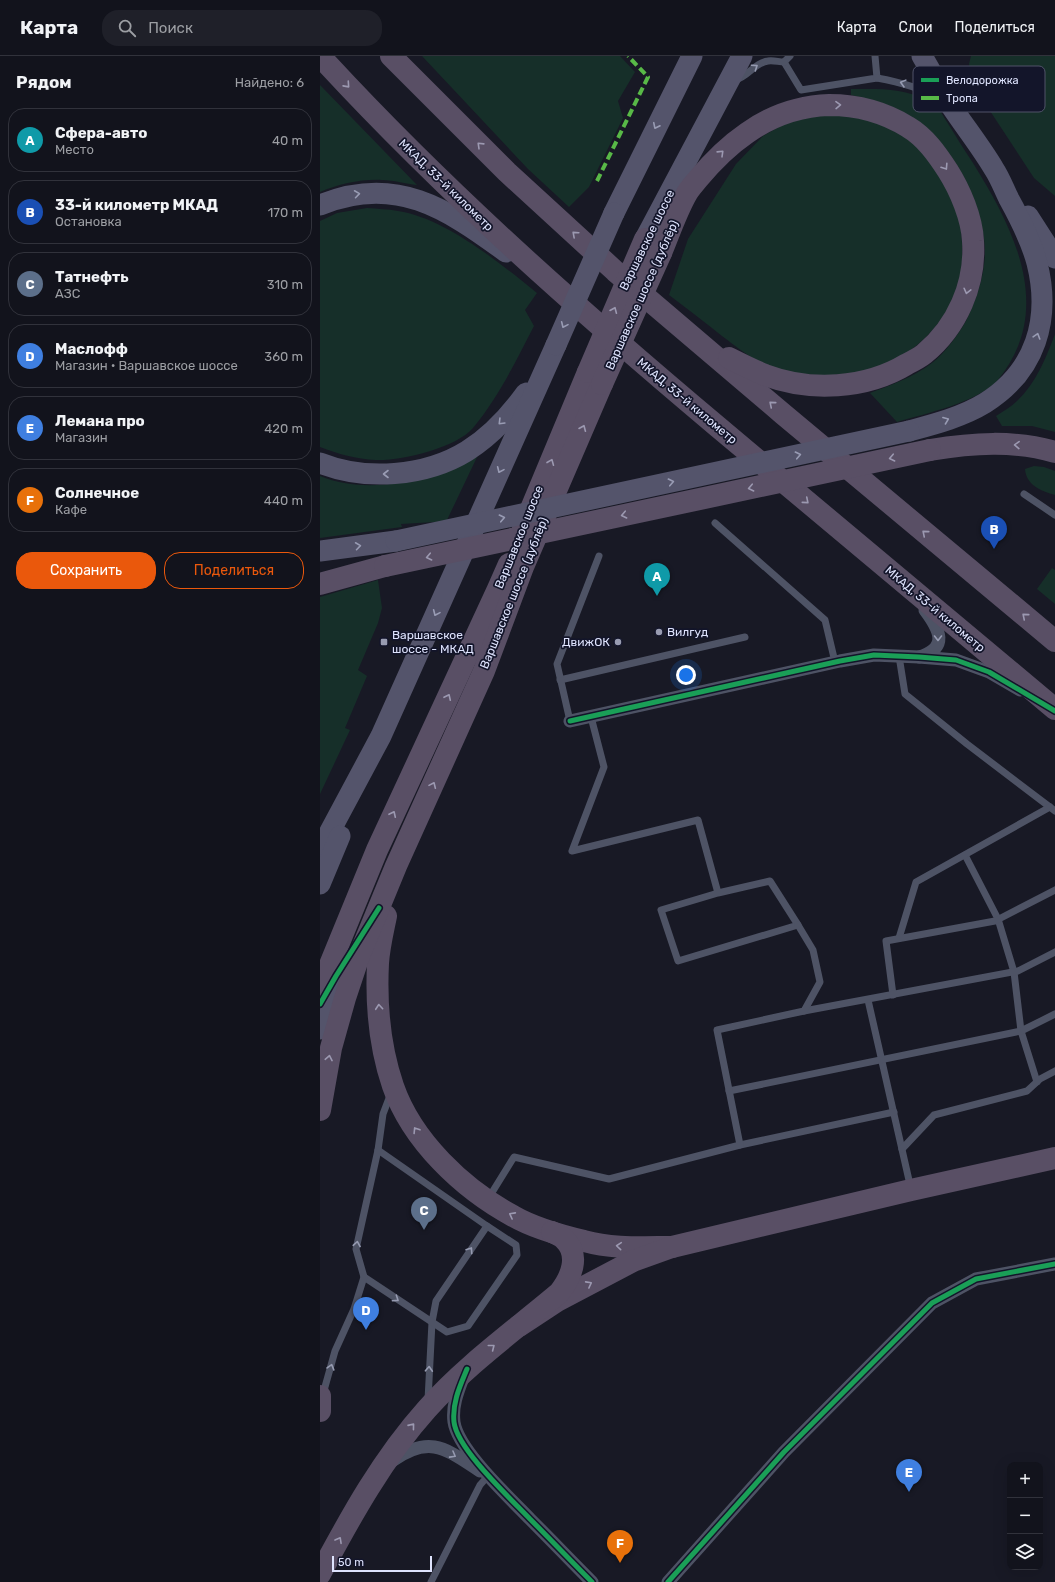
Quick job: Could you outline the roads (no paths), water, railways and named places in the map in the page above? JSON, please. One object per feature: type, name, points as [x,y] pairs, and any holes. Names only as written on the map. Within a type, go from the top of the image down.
[{"type":"highway","name":"МКАД, 33-й километр","points":[[320,56],[367,106],[460,199],[581,310],[1055,710]]},
{"type":"highway","points":[[391,56],[507,172],[564,225],[667,316],[1055,641]]},
{"type":"highway","points":[[667,316],[729,358],[766,375],[801,385],[835,386],[861,382],[896,371],[924,355],[948,330],[964,300],[971,272],[973,241],[966,209],[953,180],[934,149],[910,127],[879,112],[846,105],[813,106],[783,113],[756,126],[731,144],[711,164],[687,193]]},
{"type":"highway","name":"Варшавское шоссе (дублёр)","points":[[320,1110],[331,1048],[344,998],[379,908],[396,866],[484,671],[595,378],[661,253],[687,193]]},
{"type":"highway","name":"Варшавское шоссе","points":[[328,982],[377,850],[595,378],[645,239]]},
{"type":"highway","points":[[320,584],[384,566],[930,450],[959,445],[991,444],[1023,445],[1055,452]]},
{"type":"highway","points":[[396,866],[378,963],[378,996],[381,1031],[393,1087],[406,1114],[426,1143],[460,1180],[487,1201],[514,1217],[585,1242],[621,1246],[672,1247]]},
{"type":"highway","points":[[519,1326],[557,1301],[633,1261],[672,1247],[911,1190],[1055,1158]]},
{"type":"highway","points":[[320,1574],[380,1469],[427,1408],[488,1349],[559,1293],[568,1282],[573,1267],[572,1250],[563,1238],[548,1230]]},
{"type":"highway","points":[[320,1396],[320,1412]]},
{"type":"main road","points":[[320,884],[381,736],[614,213],[692,56]]},
{"type":"main road","name":"Варшавское шоссе","points":[[645,239],[742,56]]},
{"type":"main road","points":[[922,56],[928,66]]},
{"type":"main road","name":"Варшавское шоссе (дублёр)","points":[[687,193],[728,82]]},
{"type":"main road","points":[[955,112],[1055,258]]},
{"type":"main road","points":[[320,551],[396,541],[909,431],[944,421],[984,403],[1003,390],[1020,373],[1032,352],[1040,326],[1042,295],[1037,262],[1022,222],[993,167]]},
{"type":"main road","points":[[320,205],[334,199],[359,193],[386,193],[412,197],[438,207],[479,232],[522,263],[581,310]]},
{"type":"main road","points":[[320,463],[337,469],[358,473],[394,474],[416,470],[444,462],[467,451],[490,434],[513,411],[536,378],[556,345]]},
{"type":"main road","points":[[320,850],[381,736]]},
{"type":"main road","points":[[320,1029],[328,982]]},
{"type":"street","points":[[882,564],[915,597],[935,624],[940,636],[938,647],[930,653],[919,657]]},
{"type":"street","points":[[570,721],[835,662],[874,655],[956,660],[989,672],[1055,710]]},
{"type":"street","points":[[320,1004],[328,982],[379,908]]},
{"type":"street","points":[[668,1582],[784,1452],[932,1303],[976,1279],[1055,1264]]},
{"type":"street","points":[[467,1369],[456,1397],[454,1410],[454,1423],[461,1441],[488,1476],[592,1582]]},
{"type":"street","points":[[380,1469],[411,1449],[429,1446],[451,1452],[488,1476]]},
{"type":"lane","points":[[728,82],[740,79],[757,65],[768,61],[784,62],[790,56]]},
{"type":"lane","points":[[875,56],[877,78]]},
{"type":"lane","points":[[784,62],[802,90],[877,78],[913,86]]},
{"type":"lane","points":[[1024,494],[1055,515]]},
{"type":"lane","points":[[714,523],[825,620],[835,662]]},
{"type":"lane","points":[[570,721],[556,664],[599,556]]},
{"type":"lane","points":[[560,680],[745,638]]},
{"type":"lane","points":[[899,656],[905,694],[1053,809],[916,882],[899,938]]},
{"type":"lane","points":[[591,716],[604,767],[572,851],[698,820],[718,893]]},
{"type":"lane","points":[[965,855],[998,919],[1014,972],[1020,1031],[1037,1082]]},
{"type":"lane","points":[[798,925],[678,961],[662,910],[718,893],[770,881],[798,925],[813,950],[820,982],[804,1011]]},
{"type":"lane","points":[[894,995],[886,941],[995,921],[1055,890]]},
{"type":"lane","points":[[740,1146],[717,1030],[804,1011],[1014,972],[1055,952]]},
{"type":"lane","points":[[868,1000],[911,1190]]},
{"type":"lane","points":[[729,1091],[1020,1031],[1055,1014]]},
{"type":"lane","points":[[902,1148],[934,1115],[1028,1091],[1037,1082],[1055,1071]]},
{"type":"lane","points":[[320,1404],[336,1351],[354,1308],[364,1277],[356,1249],[378,1150],[383,1114],[393,1087]]},
{"type":"lane","points":[[487,1201],[514,1157],[609,1179],[740,1146],[894,1112]]},
{"type":"lane","points":[[364,1277],[447,1332],[468,1326],[517,1255],[516,1246],[378,1150]]},
{"type":"lane","points":[[427,1408],[432,1322],[436,1301],[487,1226]]},
{"type":"lane","points":[[431,1582],[480,1485],[488,1476]]},
{"type":"place","name":"33-й километр МКАД","points":[[994,549]]},
{"type":"place","name":"Сфера-авто","points":[[657,596]]},
{"type":"place","name":"Вилгуд","points":[[659,632]]},
{"type":"place","name":"Варшавское шоссе - МКАД","points":[[384,642]]},
{"type":"place","name":"ДвижОК","points":[[618,642]]},
{"type":"place","name":"Татнефть","points":[[424,1230]]},
{"type":"place","name":"Маслофф","points":[[366,1330]]},
{"type":"place","name":"Лемана про","points":[[909,1492]]},
{"type":"place","name":"Солнечное","points":[[620,1563]]}]
